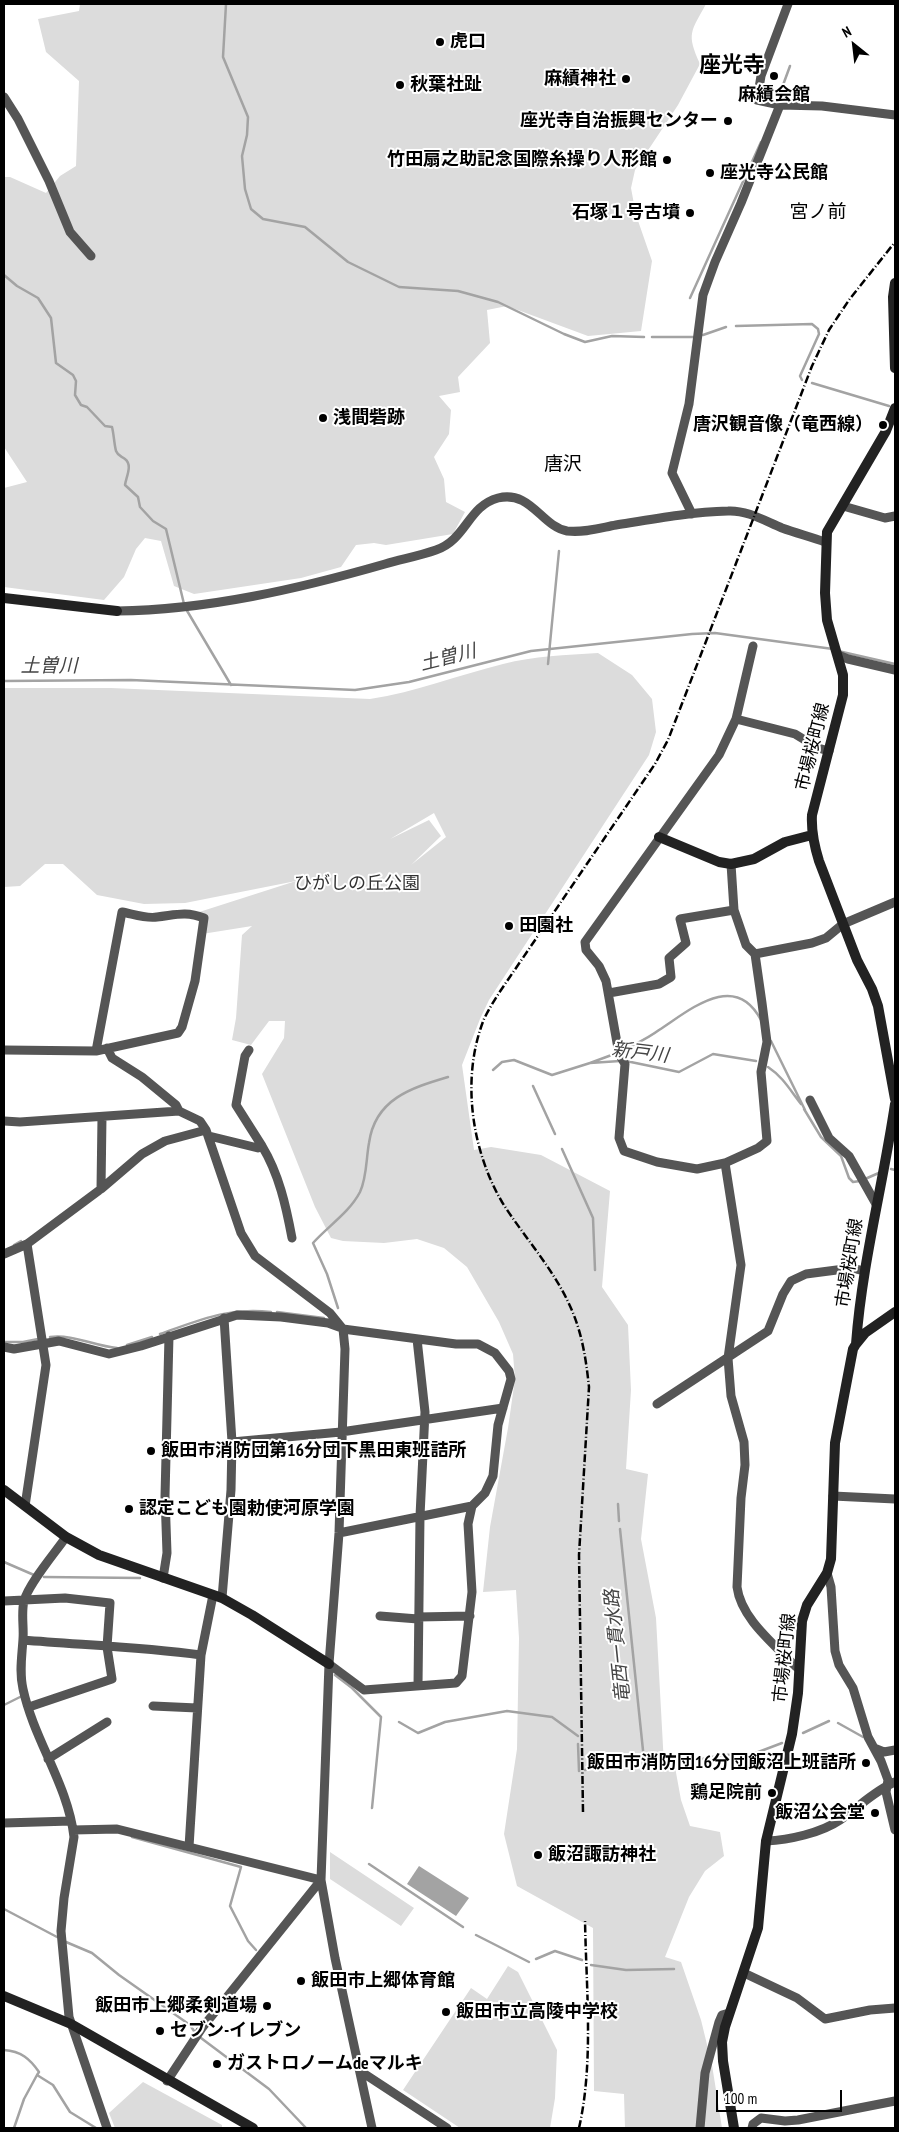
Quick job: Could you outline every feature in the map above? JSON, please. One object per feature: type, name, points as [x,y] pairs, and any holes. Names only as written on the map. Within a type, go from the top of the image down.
[{"type":"main road","points":[[895,283],[893,313],[895,368]]},
{"type":"main road","name":"市場桜町線","points":[[895,408],[886,431],[827,532],[825,542],[827,620],[843,676],[843,695],[812,815],[812,835],[819,861],[843,924],[878,1006],[895,1099]]},
{"type":"main road","points":[[4,598],[117,610]]},
{"type":"main road","points":[[659,837],[719,862],[731,864],[754,859],[785,842],[812,835]]},
{"type":"main road","name":"市場桜町線","points":[[734,2128],[722,2061],[722,2042],[729,2013],[758,1928],[766,1840],[792,1734],[798,1693],[802,1621],[812,1598],[827,1572],[831,1558],[835,1443],[853,1349],[856,1344],[864,1271],[876,1204],[887,1162],[895,1104]]},
{"type":"main road","points":[[856,1344],[865,1333],[895,1312]]},
{"type":"main road","points":[[4,1490],[66,1537],[99,1555],[218,1597],[252,1615],[329,1664]]},
{"type":"main road","points":[[4,1996],[71,2024],[167,2081],[253,2128]]},
{"type":"street","points":[[788,4],[761,76],[757,100],[780,105],[822,106],[895,115]]},
{"type":"street","points":[[4,98],[18,119],[49,181],[70,232],[91,256]]},
{"type":"street","points":[[692,514],[672,473],[689,404],[703,295],[780,105]]},
{"type":"street","points":[[117,610],[152,610],[224,601],[323,582],[438,550],[456,539],[478,509],[499,498],[511,497],[521,500],[566,531],[588,531],[692,514],[730,510],[746,513],[825,542]]},
{"type":"street","points":[[843,506],[885,518],[895,516]]},
{"type":"street","points":[[731,864],[734,910],[746,945],[754,954],[767,1042],[761,1072],[767,1141],[758,1148],[725,1163],[697,1169],[657,1162],[624,1151],[619,1138],[624,1061],[619,1054],[609,993],[599,966],[586,950],[585,942],[719,756],[736,719],[753,646]]},
{"type":"street","points":[[838,655],[895,670]]},
{"type":"street","points":[[736,719],[795,734],[818,748],[829,751]]},
{"type":"street","points":[[754,954],[812,943],[826,938],[843,924],[895,902]]},
{"type":"street","points":[[609,993],[659,984],[671,977],[669,958],[686,943],[680,918],[734,910]]},
{"type":"street","points":[[4,1050],[96,1051],[178,1033],[182,1027],[195,981],[204,918],[193,914],[174,914],[156,918],[122,912],[96,1051]]},
{"type":"street","points":[[107,1048],[112,1058],[142,1077],[176,1105],[179,1111]]},
{"type":"street","points":[[249,1050],[245,1056],[236,1105],[262,1146],[275,1171],[281,1188],[292,1238]]},
{"type":"street","points":[[810,1100],[829,1138],[849,1156],[876,1204]]},
{"type":"street","points":[[4,1121],[102,1117],[179,1111],[200,1121],[207,1133],[241,1233],[255,1256],[330,1313],[341,1328],[345,1349],[338,1533],[329,1664],[321,1880],[335,1958],[372,2128]]},
{"type":"street","points":[[101,1189],[102,1117]]},
{"type":"street","points":[[4,1254],[27,1244],[101,1189],[142,1154],[165,1142],[207,1133],[258,1148],[262,1146]]},
{"type":"street","points":[[725,1163],[741,1264],[728,1358],[731,1396],[744,1442],[745,1465],[741,1498],[738,1597],[744,1609],[761,1630],[799,1669]]},
{"type":"street","points":[[25,1506],[46,1365],[27,1244]]},
{"type":"street","points":[[657,1404],[677,1389],[768,1331],[783,1294],[791,1281],[806,1274],[852,1268],[864,1271]]},
{"type":"street","points":[[4,1347],[14,1349],[59,1341],[109,1354],[141,1346],[236,1315],[281,1317],[328,1323],[341,1328],[418,1339],[456,1344],[478,1344],[495,1353],[509,1371],[511,1379],[498,1425],[493,1476],[485,1493],[472,1506],[468,1524],[472,1592],[462,1676],[456,1682],[364,1690],[329,1664]]},
{"type":"street","points":[[189,1847],[201,1655],[218,1597],[231,1490],[232,1442],[224,1318]]},
{"type":"street","points":[[163,1578],[167,1553],[165,1496],[169,1336]]},
{"type":"street","points":[[418,1339],[425,1419],[420,1516],[418,1686]]},
{"type":"street","points":[[232,1442],[341,1432],[503,1408]]},
{"type":"street","points":[[833,1496],[895,1499]]},
{"type":"street","points":[[338,1533],[472,1506]]},
{"type":"street","points":[[66,1537],[36,1579],[24,1601],[21,1658],[23,1688],[28,1707],[72,1825],[74,1837],[64,1898],[61,1931],[68,2017],[108,2128]]},
{"type":"street","points":[[827,1572],[832,1587],[835,1650],[838,1664],[853,1688],[868,1737],[891,1784]]},
{"type":"street","points":[[4,1601],[64,1598],[110,1603],[107,1647],[112,1679],[28,1707]]},
{"type":"street","points":[[380,1616],[418,1618],[470,1616]]},
{"type":"street","points":[[23,1640],[107,1647],[146,1648],[201,1655]]},
{"type":"street","points":[[153,1706],[197,1708]]},
{"type":"street","points":[[48,1758],[107,1722]]},
{"type":"street","points":[[874,1748],[884,1752],[895,1750]]},
{"type":"street","points":[[766,1840],[786,1840],[835,1823],[869,1797],[891,1784]]},
{"type":"street","points":[[891,1784],[886,1792],[895,1830]]},
{"type":"street","points":[[4,1824],[72,1825],[117,1829],[321,1880]]},
{"type":"street","points":[[167,2081],[202,2028],[321,1880]]},
{"type":"street","points":[[744,1972],[797,1998],[825,2019],[870,2010],[895,2008]]},
{"type":"street","points":[[700,2128],[705,2073],[718,2022],[722,2015],[729,2013]]},
{"type":"street","points":[[360,2071],[447,2128]]},
{"type":"street","points":[[752,2128],[753,2124],[761,2118],[785,2121],[798,2120],[895,2101]]},
{"type":"green space","points":[[80,4],[706,4],[692,33],[693,45],[700,64],[678,105],[635,170],[631,188],[636,215],[652,261],[641,331],[588,336],[507,306],[487,310],[490,343],[458,377],[460,392],[439,396],[451,410],[449,434],[434,457],[444,479],[446,502],[465,512],[453,534],[386,545],[374,543],[356,545],[341,567],[301,578],[194,594],[174,586],[161,541],[145,538],[136,549],[124,577],[104,600],[4,587],[4,488],[27,482],[4,447],[4,177],[10,177],[46,193],[60,176],[76,166],[79,81],[46,52],[38,19],[79,11]]},
{"type":"green space","name":"ひがしの丘公園","points":[[598,653],[632,675],[652,699],[656,732],[649,755],[489,1000],[462,1065],[474,1150],[491,1147],[541,1155],[610,1191],[602,1287],[628,1325],[631,1390],[626,1469],[648,1474],[641,1539],[656,1618],[664,1765],[675,1767],[681,1800],[690,1826],[720,1832],[724,1856],[705,1871],[689,1897],[665,1957],[681,1962],[701,2020],[712,2065],[722,2128],[625,2128],[624,2094],[594,2091],[593,1928],[517,1886],[504,1834],[517,1749],[519,1638],[516,1590],[483,1592],[490,1527],[515,1379],[513,1354],[499,1322],[467,1267],[444,1248],[417,1239],[384,1243],[343,1241],[331,1238],[315,1207],[262,1074],[284,1038],[285,1021],[269,1021],[251,1045],[232,1040],[236,1018],[242,935],[252,926],[202,934],[204,918],[193,914],[296,881],[185,903],[144,904],[97,895],[63,864],[45,864],[20,886],[4,887],[4,688],[111,688],[370,699],[420,688],[515,661],[550,656]],"holes":[[[434,813],[446,837],[411,865],[441,836],[429,820],[390,839]]]},
{"type":"green space","points":[[330,1852],[414,1908],[401,1926],[330,1879]]},
{"type":"green space","points":[[508,1966],[518,1972],[557,2050],[555,2098],[550,2128],[460,2128],[403,2090],[471,1988],[487,1999]]},
{"type":"green space","points":[[143,2082],[222,2125],[222,2128],[115,2128],[109,2113]]},
{"type":"shaded area","points":[[419,1866],[469,1898],[456,1916],[407,1884]]},
{"type":"waterway","points":[[226,4],[223,57],[248,117],[247,135],[242,156],[245,189],[251,209],[263,219],[305,227],[348,262],[399,287],[458,291],[498,302],[564,334],[585,342],[612,336],[644,337]]},
{"type":"waterway","name":"竜西一貫水路","points":[[779,96],[790,66]]},
{"type":"waterway","name":"竜西一貫水路","points":[[690,298],[761,142]]},
{"type":"waterway","points":[[4,275],[17,286],[38,298],[51,318],[56,363],[73,375],[76,381],[75,395],[81,405],[87,407],[105,426],[112,427],[116,451],[129,464],[125,485],[138,497],[140,507],[153,521],[166,529],[184,604]]},
{"type":"waterway","points":[[736,326],[812,324],[818,329],[819,334],[800,376],[802,380]]},
{"type":"waterway","points":[[703,335],[726,327]]},
{"type":"waterway","name":"竜西一貫水路","points":[[652,337],[693,337]]},
{"type":"waterway","points":[[812,383],[889,406]]},
{"type":"waterway","name":"竜西一貫水路","points":[[548,664],[559,551]]},
{"type":"waterway","points":[[186,609],[231,685]]},
{"type":"waterway","name":"土曽川","points":[[4,681],[131,680],[355,690],[409,682],[531,651],[692,634],[715,633],[833,649]]},
{"type":"waterway","name":"土曽川","points":[[838,651],[895,664]]},
{"type":"waterway","points":[[622,1051],[650,1036],[698,1005],[725,996],[738,998],[750,1005],[761,1020]]},
{"type":"waterway","points":[[771,1041],[805,1110]]},
{"type":"waterway","name":"新戸川","points":[[590,1063],[617,1053]]},
{"type":"waterway","name":"新戸川","points":[[626,1061],[679,1072],[713,1054],[756,1061]]},
{"type":"waterway","name":"新戸川","points":[[493,1070],[502,1062],[514,1060],[552,1075],[590,1063],[620,1061]]},
{"type":"waterway","name":"新戸川","points":[[768,1067],[782,1079],[801,1104]]},
{"type":"waterway","name":"新戸川","points":[[338,1308],[327,1274],[313,1243],[344,1213],[360,1192],[364,1180],[373,1128],[387,1106],[408,1091],[448,1077]]},
{"type":"waterway","name":"竜西一貫水路","points":[[533,1086],[555,1134]]},
{"type":"waterway","name":"新戸川","points":[[804,1109],[821,1137],[841,1156],[849,1178],[853,1182],[860,1181]]},
{"type":"waterway","name":"竜西一貫水路","points":[[562,1149],[593,1218],[595,1270]]},
{"type":"waterway","name":"新戸川","points":[[891,1169],[895,1170]]},
{"type":"waterway","name":"新戸川","points":[[865,1179],[881,1172]]},
{"type":"waterway","points":[[14,1245],[21,1241]]},
{"type":"waterway","points":[[160,1334],[228,1313],[241,1311],[271,1312]]},
{"type":"waterway","points":[[277,1312],[324,1318]]},
{"type":"waterway","points":[[50,1337],[67,1337],[117,1348]]},
{"type":"waterway","points":[[127,1345],[152,1337]]},
{"type":"waterway","points":[[4,1342],[23,1342],[38,1339]]},
{"type":"waterway","name":"竜西一貫水路","points":[[618,1504],[619,1521]]},
{"type":"waterway","name":"竜西一貫水路","points":[[620,1529],[644,1760]]},
{"type":"waterway","points":[[4,1562],[34,1575]]},
{"type":"waterway","points":[[44,1577],[140,1578]]},
{"type":"waterway","points":[[335,1675],[352,1688],[381,1717],[372,1808]]},
{"type":"waterway","points":[[4,1705],[20,1697]]},
{"type":"waterway","points":[[399,1722],[418,1733],[445,1722],[507,1711],[552,1717],[578,1736]]},
{"type":"waterway","points":[[803,1733],[829,1721]]},
{"type":"waterway","points":[[838,1723],[863,1737]]},
{"type":"waterway","points":[[671,1765],[723,1755],[753,1754],[782,1743]]},
{"type":"waterway","points":[[578,1744],[579,1771]]},
{"type":"waterway","name":"竜西一貫水路","points":[[618,1761],[633,1759],[665,1762]]},
{"type":"waterway","points":[[597,1767],[609,1764]]},
{"type":"waterway","points":[[585,1770],[593,1768]]},
{"type":"waterway","points":[[132,1837],[241,1867],[230,1906],[248,1941],[256,1950]]},
{"type":"waterway","points":[[369,1864],[463,1927]]},
{"type":"waterway","points":[[4,1909],[57,1937]]},
{"type":"waterway","points":[[476,1935],[529,1962]]},
{"type":"waterway","points":[[66,1942],[92,1953],[119,1975],[190,2025],[194,2031]]},
{"type":"waterway","points":[[536,1959],[555,1951],[582,1960]]},
{"type":"waterway","points":[[591,1965],[626,1970],[674,1969]]},
{"type":"waterway","points":[[201,2038],[269,2089],[306,2128]]},
{"type":"waterway","points":[[4,2050],[20,2054],[32,2063],[39,2072],[37,2075],[53,2085],[70,2112],[96,2128]]},
{"type":"waterway","points":[[14,2128],[24,2099],[37,2075]]},
{"type":"railway","points":[[583,1812],[579,1555],[589,1387],[583,1346],[570,1306],[547,1266],[502,1202],[491,1181],[483,1159],[477,1136],[471,1088],[477,1041],[484,1019],[497,997],[655,764],[668,740],[812,366],[829,330],[849,300],[895,242]]},
{"type":"railway","points":[[579,2128],[584,2103],[588,2051],[585,1919]]},
{"type":"place","name":"虎口","points":[[440,42]]},
{"type":"place","name":"麻績会館","points":[[774,76]]},
{"type":"place","name":"麻績神社","points":[[626,79]]},
{"type":"place","name":"秋葉社趾","points":[[400,85]]},
{"type":"place","name":"座光寺自治振興センター","points":[[728,121]]},
{"type":"place","name":"竹田扇之助記念国際糸操り人形館","points":[[667,160]]},
{"type":"place","name":"座光寺公民館","points":[[710,173]]},
{"type":"place","name":"石塚１号古墳","points":[[690,213]]},
{"type":"place","name":"浅間砦跡","points":[[323,418]]},
{"type":"place","name":"唐沢観音像（竜西線）","points":[[883,425]]},
{"type":"place","name":"田園社","points":[[509,926]]},
{"type":"place","name":"飯田市消防団第16分団下黒田東班詰所","points":[[151,1451]]},
{"type":"place","name":"認定こども園勅使河原学園","points":[[129,1509]]},
{"type":"place","name":"飯田市消防団16分団飯沼上班詰所","points":[[866,1763]]},
{"type":"place","name":"鶏足院前","points":[[772,1793]]},
{"type":"place","name":"飯沼公会堂","points":[[875,1813]]},
{"type":"place","name":"飯沼諏訪神社","points":[[538,1855]]},
{"type":"place","name":"飯田市上郷体育館","points":[[301,1981]]},
{"type":"place","name":"飯田市上郷柔剣道場","points":[[267,2006]]},
{"type":"place","name":"飯田市立高陵中学校","points":[[446,2012]]},
{"type":"place","name":"セブン-イレブン","points":[[160,2031]]},
{"type":"place","name":"ガストロノームdeマルキ","points":[[217,2064]]},
{"type":"district","name":"座光寺","points":[[732,66]]},
{"type":"district","name":"宮ノ前","points":[[818,213]]},
{"type":"district","name":"唐沢","points":[[563,465]]}]
